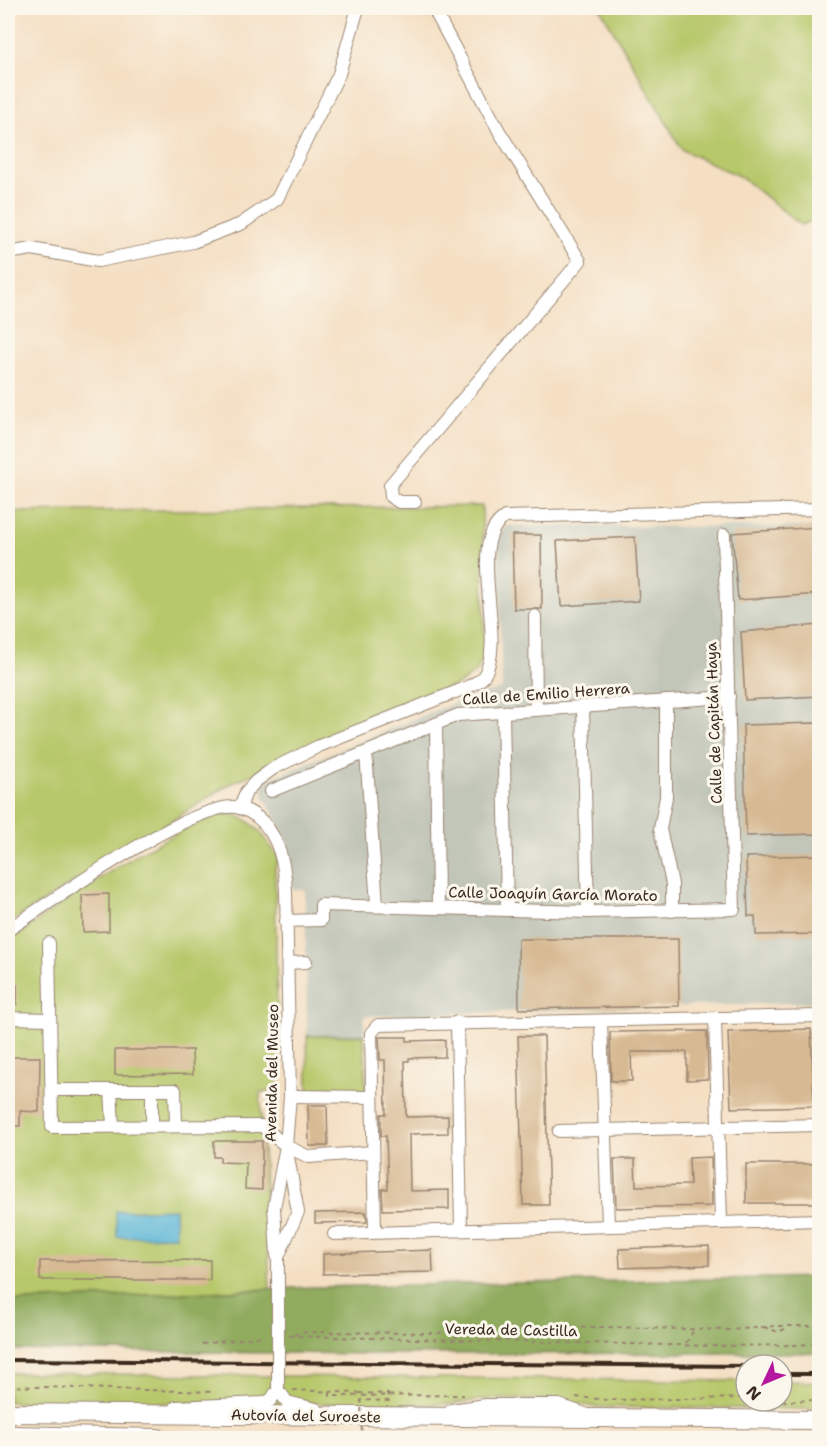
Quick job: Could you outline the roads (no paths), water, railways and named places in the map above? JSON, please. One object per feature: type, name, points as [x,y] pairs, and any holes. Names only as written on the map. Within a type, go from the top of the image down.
[{"type":"highway","name":"Autovía del Suroeste","points":[[8,1413],[819,1420]]},
{"type":"highway","points":[[8,1435],[158,1438]]},
{"type":"street","points":[[8,253],[32,249],[98,261],[110,259],[192,242],[241,224],[277,199],[339,74],[358,8]]},
{"type":"street","points":[[415,502],[399,502],[391,497],[390,485],[580,261],[499,131],[437,15],[437,8]]},
{"type":"street","points":[[8,930],[149,840],[200,814],[223,807],[240,808],[246,792],[256,781],[274,768],[320,746],[468,687],[483,677],[490,656],[490,532],[497,522],[505,517],[819,509]]},
{"type":"street","name":"Calle de Capitán Haya","points":[[724,535],[734,909]]},
{"type":"street","points":[[535,616],[536,710]]},
{"type":"street","name":"Calle de Emilio Herrera","points":[[271,791],[458,715],[729,697]]},
{"type":"street","points":[[666,701],[666,797],[660,829],[672,884],[672,911]]},
{"type":"street","points":[[583,707],[588,912]]},
{"type":"street","points":[[503,712],[507,909]]},
{"type":"street","points":[[436,724],[438,907]]},
{"type":"street","points":[[366,753],[374,904]]},
{"type":"street","name":"Avenida del Museo","points":[[240,808],[266,827],[277,842],[285,865],[290,1096],[286,1146],[298,1212],[278,1259],[278,1389]]},
{"type":"street","name":"Calle Joaquín García Morato","points":[[286,921],[321,920],[321,904],[588,912],[734,909]]},
{"type":"street","points":[[49,943],[52,1127],[262,1126],[286,1146],[309,1156],[373,1152]]},
{"type":"street","points":[[288,963],[306,962]]},
{"type":"street","points":[[375,1232],[371,1033],[378,1025],[819,1016]]},
{"type":"street","points":[[8,1018],[50,1019]]},
{"type":"street","points":[[715,1019],[721,1222]]},
{"type":"street","points":[[601,1021],[608,1225]]},
{"type":"street","points":[[457,1022],[461,1229]]},
{"type":"street","points":[[52,1090],[175,1090],[176,1125]]},
{"type":"street","points":[[111,1090],[113,1126]]},
{"type":"street","points":[[152,1090],[152,1125]]},
{"type":"street","points":[[290,1096],[372,1097]]},
{"type":"street","points":[[559,1131],[819,1125]]},
{"type":"street","points":[[278,1259],[274,1208],[286,1146]]},
{"type":"street","points":[[334,1234],[819,1220]]},
{"type":"street","points":[[117,1413],[207,1404],[262,1403],[271,1400],[278,1389],[292,1405],[352,1416]]},
{"type":"water","points":[[175,1209],[176,1236],[117,1237],[116,1211]]},
{"type":"railway","points":[[8,1360],[734,1366]]},
{"type":"railway","points":[[794,1374],[820,1374]]}]
